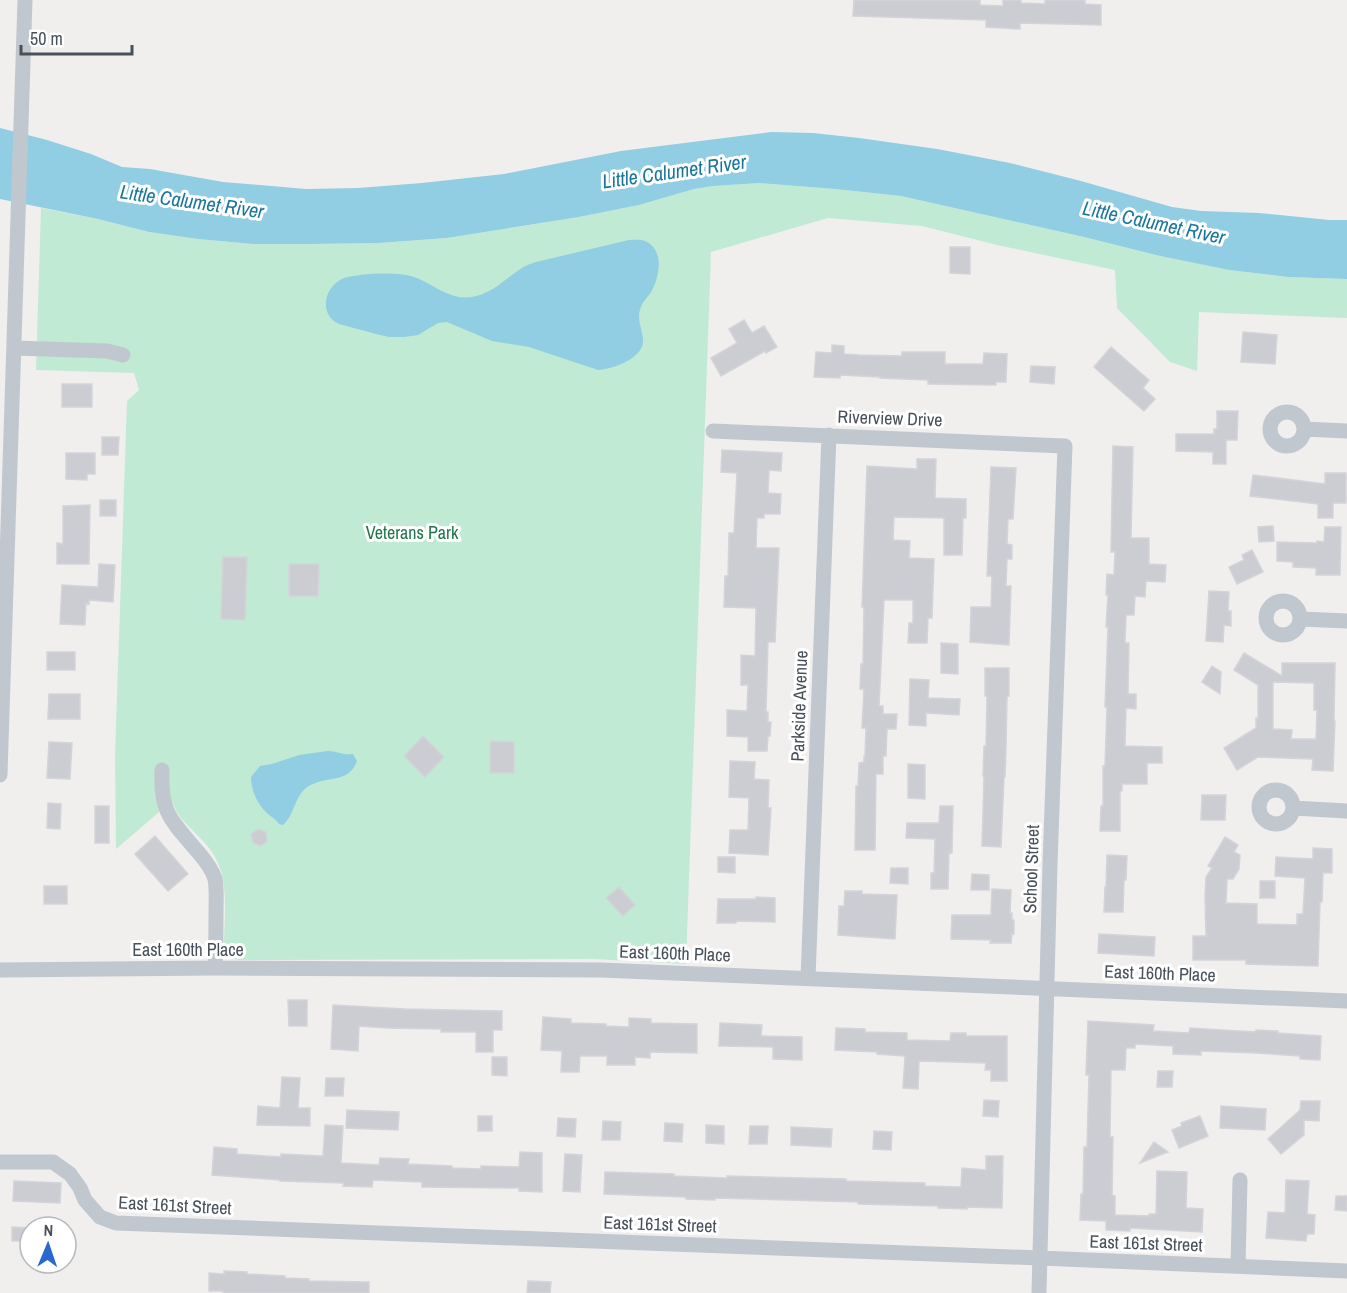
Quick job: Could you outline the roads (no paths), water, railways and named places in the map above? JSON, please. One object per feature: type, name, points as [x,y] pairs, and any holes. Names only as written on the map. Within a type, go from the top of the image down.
[{"type":"street","points":[[0,775],[25,0]]},
{"type":"street","points":[[14,348],[107,351],[123,355]]},
{"type":"street","points":[[1304,429],[1347,431]]},
{"type":"street","name":"Riverview Drive","points":[[713,431],[1065,446]]},
{"type":"street","name":"Parkside Avenue","points":[[808,978],[829,435]]},
{"type":"street","name":"School Street","points":[[1039,1293],[1050,864],[1065,446]]},
{"type":"street","points":[[1300,619],[1347,621]]},
{"type":"street","points":[[162,770],[161,791],[168,814],[175,826],[202,856],[215,879],[215,968]]},
{"type":"street","points":[[1293,808],[1347,811]]},
{"type":"street","name":"East 160th Place","points":[[0,970],[215,968],[601,970],[1347,1000]]},
{"type":"street","name":"East 161st Street","points":[[0,1162],[52,1162],[70,1174],[100,1217],[116,1223],[1347,1271]]},
{"type":"street","points":[[1238,1266],[1240,1180]]},
{"type":"water","name":"Little Calumet River","points":[[0,128],[91,154],[122,167],[150,169],[223,182],[306,189],[358,188],[504,174],[621,151],[771,132],[813,133],[859,138],[937,149],[1010,163],[1172,207],[1201,211],[1347,220],[1347,279],[1288,277],[1229,270],[901,196],[759,183],[694,189],[639,205],[579,217],[447,238],[379,243],[311,244],[253,244],[198,239],[149,232],[0,199]]},
{"type":"water","points":[[629,240],[643,240],[653,246],[658,259],[658,273],[654,286],[640,311],[639,319],[643,339],[639,352],[619,365],[604,369],[598,370],[529,347],[492,341],[447,322],[438,323],[418,335],[389,337],[380,335],[339,324],[328,314],[326,307],[328,293],[332,287],[337,282],[351,276],[401,274],[417,278],[450,294],[472,297],[491,290],[532,264]]},
{"type":"water","points":[[328,751],[353,754],[357,761],[354,768],[344,776],[307,787],[287,820],[283,825],[279,824],[259,803],[253,790],[251,777],[260,766],[299,755]]},
{"type":"park label","name":"Veterans Park","points":[[412,532]]}]
